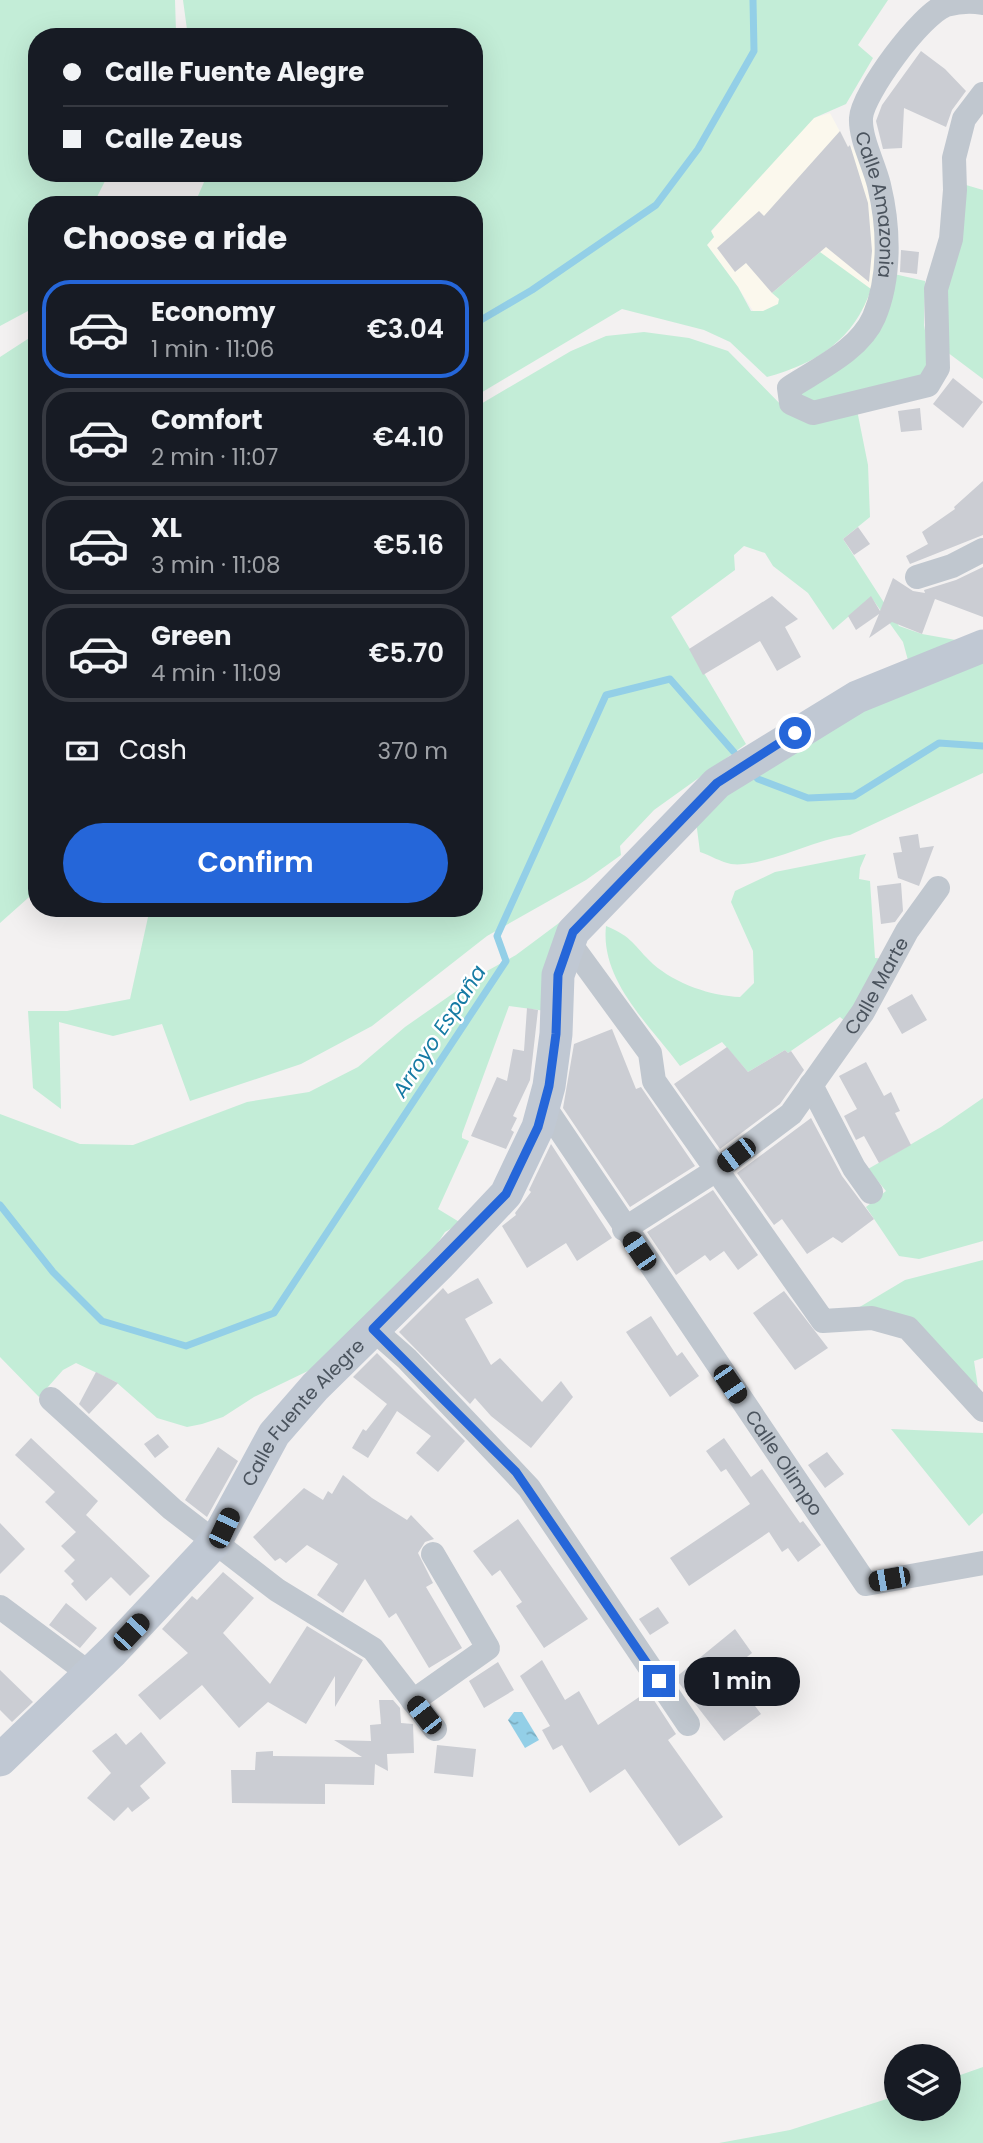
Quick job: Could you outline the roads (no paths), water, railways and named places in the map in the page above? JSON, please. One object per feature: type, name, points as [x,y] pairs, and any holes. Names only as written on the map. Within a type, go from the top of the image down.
[{"type":"street","name":"Calle Amazonia","points":[[983,3],[944,6],[915,30],[862,105],[860,122],[879,187],[886,238],[883,287],[873,319],[856,343],[789,388],[791,403],[813,414],[928,385],[938,368],[936,289],[951,239],[955,190],[954,158],[964,119],[983,94]]},
{"type":"street","points":[[917,577],[951,566],[983,550]]},
{"type":"street","name":"Calle Fuente Alegre","points":[[0,1760],[90,1674],[216,1541],[274,1434],[315,1387],[506,1194],[538,1127],[544,1106],[556,1034],[558,975],[573,932],[717,783],[754,757],[857,697],[983,646]]},
{"type":"street","name":"Calle Marte","points":[[624,1229],[718,1169],[791,1114],[863,1012],[907,931],[938,887]]},
{"type":"street","points":[[569,942],[650,1053],[654,1081],[823,1321],[872,1318],[908,1328],[983,1410]]},
{"type":"street","points":[[811,1085],[854,1168],[871,1192]]},
{"type":"street","name":"Calle Olimpo","points":[[544,1106],[624,1229],[866,1584],[983,1563]]},
{"type":"street","points":[[373,1329],[522,1480],[688,1724]]},
{"type":"street","points":[[51,1399],[172,1509],[277,1590],[373,1649],[435,1729]]},
{"type":"street","points":[[413,1701],[488,1648],[433,1554]]},
{"type":"street","points":[[0,1607],[90,1674]]},
{"type":"water","points":[[514,1712],[522,1712],[539,1740],[525,1748],[508,1720]]},
{"type":"waterway","points":[[483,319],[532,290],[656,205],[698,149],[754,51],[753,0]]},
{"type":"waterway","name":"Arroyo España","points":[[0,1205],[53,1272],[102,1321],[186,1346],[274,1313],[506,961],[497,936],[606,695],[670,679],[740,759]]},
{"type":"waterway","name":"Arroyo España","points":[[752,773],[758,779],[808,798],[854,796],[939,743],[983,746]]}]
